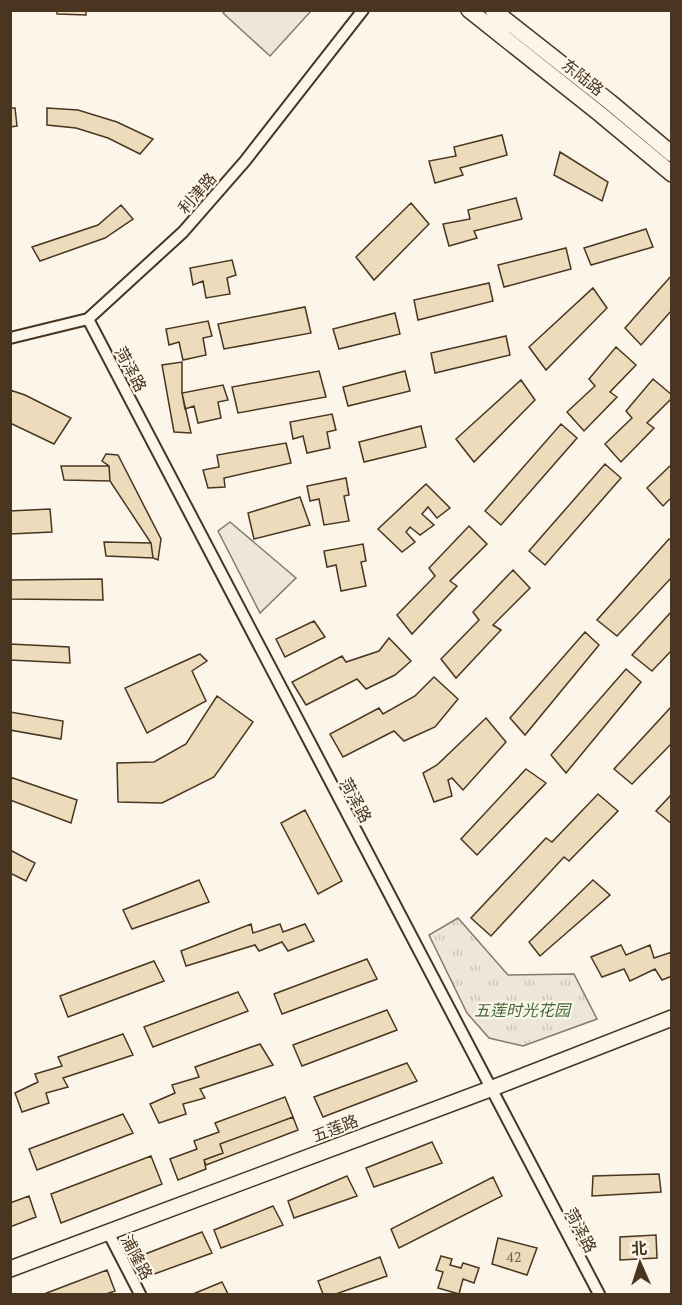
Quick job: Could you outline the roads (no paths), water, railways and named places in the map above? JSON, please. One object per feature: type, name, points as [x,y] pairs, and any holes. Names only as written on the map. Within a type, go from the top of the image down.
[{"type":"street","name":"利津路","points":[[10,338],[88,319],[183,232],[245,161],[363,10]]},
{"type":"street","name":"东陆路","points":[[469,10],[593,107],[672,174]]},
{"type":"street","name":"东陆路","points":[[493,10],[672,154]]},
{"type":"street","name":"菏泽路","points":[[88,319],[598,1294]]},
{"type":"street","name":"五莲路","points":[[10,1269],[490,1089],[672,1018]]},
{"type":"street","name":"浦隆路","points":[[108,1232],[140,1294]]},
{"type":"park label","name":"五莲时光花园","points":[[522,1010]]}]
